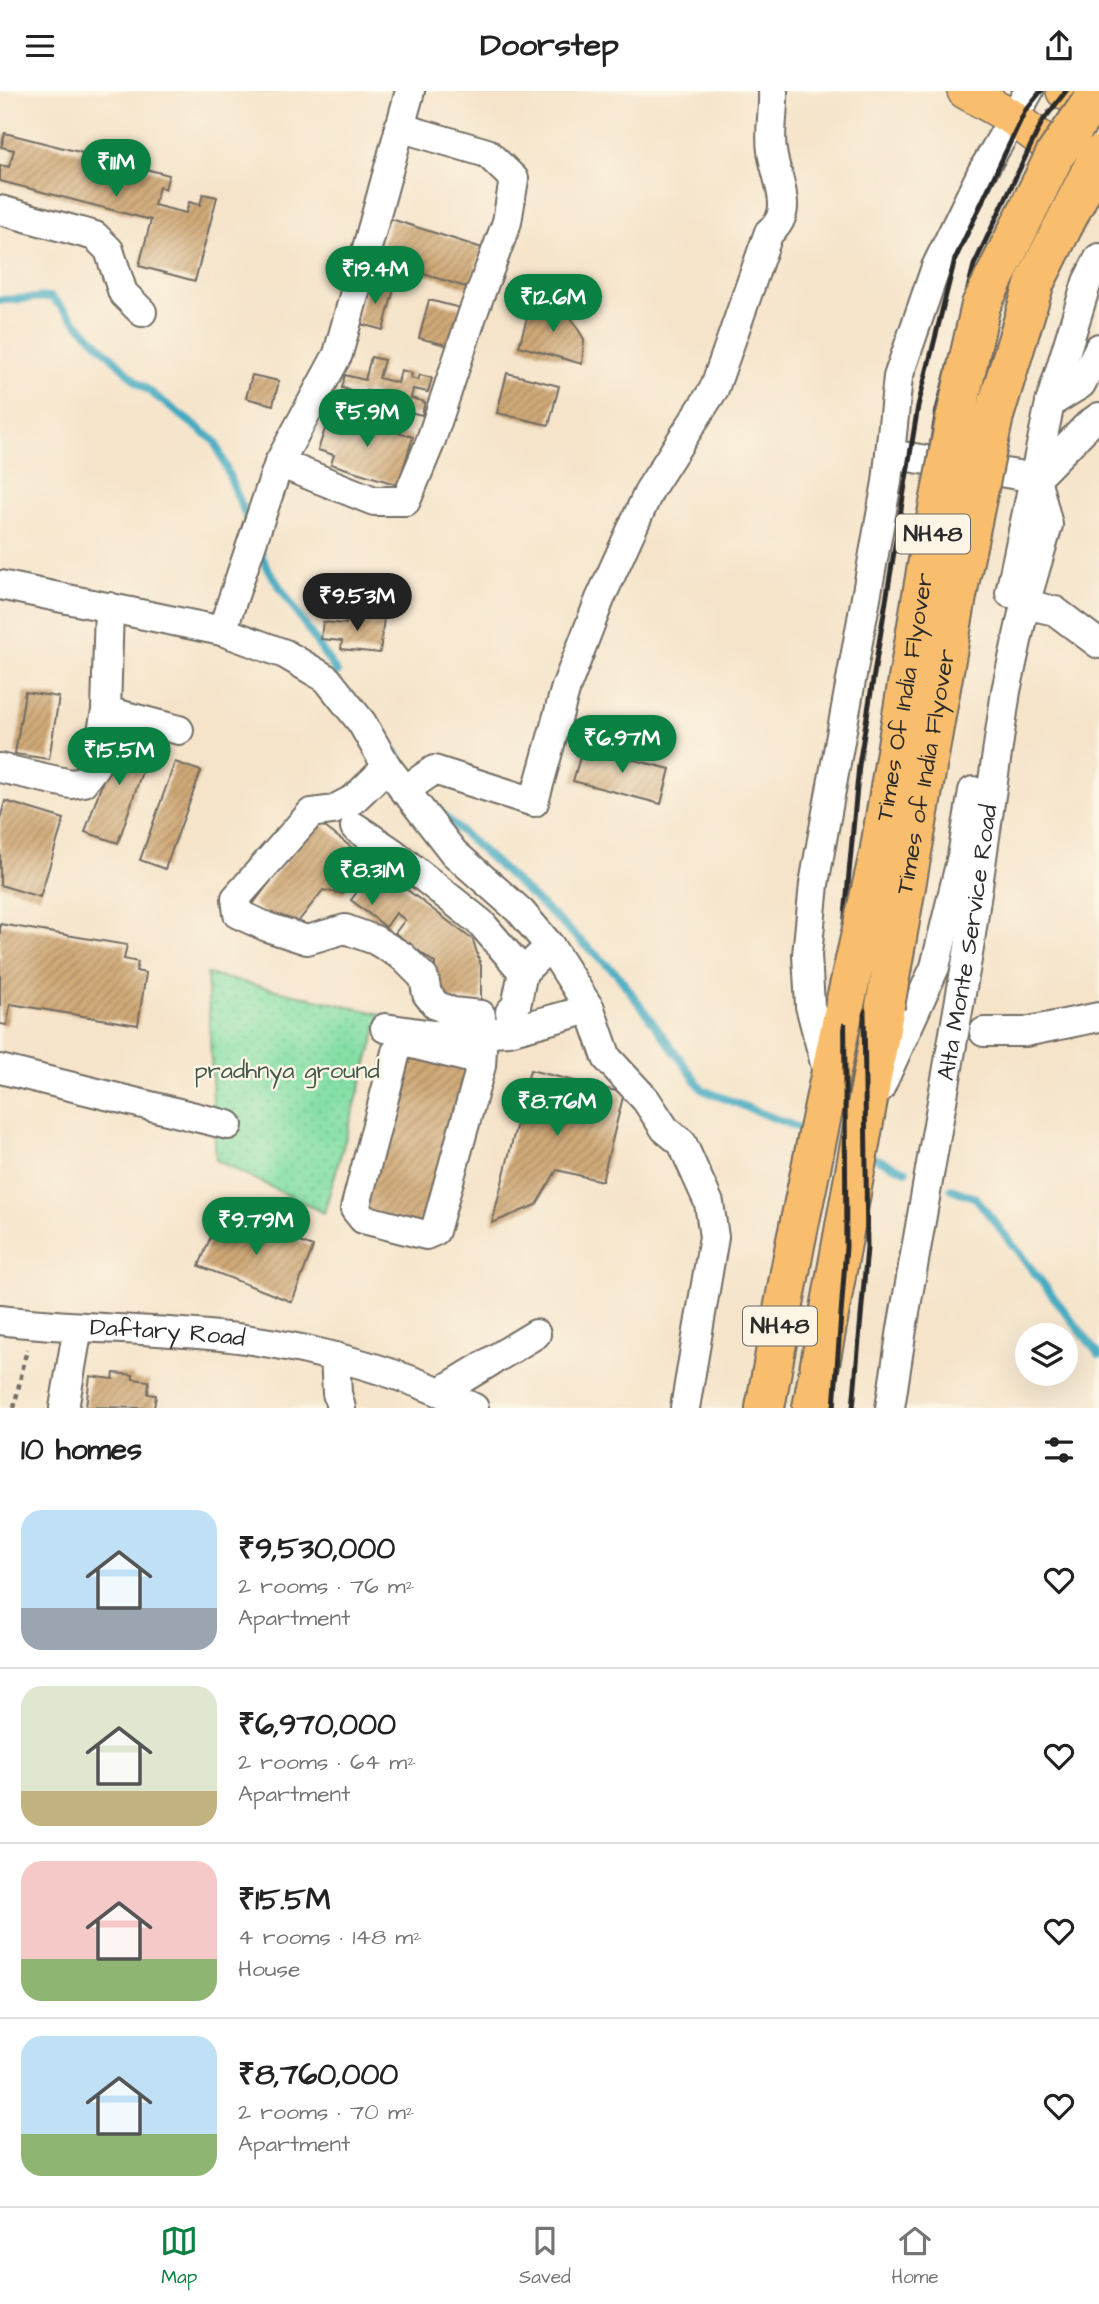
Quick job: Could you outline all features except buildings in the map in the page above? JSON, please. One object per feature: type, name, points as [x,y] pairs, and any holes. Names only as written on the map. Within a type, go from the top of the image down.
[{"type":"highway","name":"Times Of India Flyover","points":[[830,1083],[879,854],[926,571],[955,420],[981,305],[1055,155],[1099,91]]},
{"type":"highway","name":"Times of India Flyover","points":[[863,1126],[959,585],[994,416],[1035,282],[1099,155]]},
{"type":"highway","name":"NH48","points":[[765,1408],[795,1245],[830,1083]]},
{"type":"highway","name":"NH48","points":[[812,1408],[863,1126]]},
{"type":"main road","points":[[965,91],[1021,104],[1099,182]]},
{"type":"main road","points":[[1064,91],[1099,114]]},
{"type":"street","points":[[222,631],[279,463],[338,354],[410,91]]},
{"type":"street","points":[[404,791],[434,770],[534,802],[566,687],[600,599],[650,489],[715,389],[769,232],[776,227],[783,210],[782,190],[772,151],[773,91]]},
{"type":"street","points":[[830,1083],[810,1006],[807,955],[814,884],[887,482],[898,377],[936,267],[982,172],[1021,104]]},
{"type":"street","points":[[279,463],[374,501],[406,501],[430,443],[473,313],[507,222],[514,179],[486,153],[400,127]]},
{"type":"street","points":[[0,210],[95,236],[109,250],[123,293],[142,312]]},
{"type":"street","points":[[863,1126],[935,967],[962,856],[998,648],[1050,403],[1087,282],[1099,258]]},
{"type":"street","points":[[1050,403],[1080,384],[1099,348]]},
{"type":"street","points":[[1035,478],[1099,417]]},
{"type":"street","points":[[890,454],[1035,478]]},
{"type":"street","name":"Alta Monte Service Road","points":[[890,1408],[967,960],[1006,691],[1025,604],[1048,525],[1035,478]]},
{"type":"street","points":[[0,585],[222,631],[285,654],[327,679],[362,723],[404,791],[454,853],[521,912],[550,946],[590,1009],[607,1058],[646,1100],[666,1129],[682,1143],[709,1203],[714,1237],[685,1408]]},
{"type":"street","points":[[1025,604],[1055,611],[1099,644]]},
{"type":"street","points":[[0,768],[71,784],[83,782],[95,766],[106,711],[108,607]]},
{"type":"street","points":[[106,711],[179,730]]},
{"type":"street","points":[[387,767],[354,799],[333,810],[311,813],[236,898],[238,915],[307,940],[345,929],[375,940],[402,956],[424,978],[427,994],[436,1005],[482,1023],[518,1030],[590,1009]]},
{"type":"street","points":[[355,827],[392,852],[481,923],[523,972]]},
{"type":"street","points":[[432,884],[454,853]]},
{"type":"street","points":[[510,1012],[516,1006],[523,972],[550,946]]},
{"type":"street","points":[[984,1032],[1025,1032],[1099,1017]]},
{"type":"street","points":[[385,1028],[433,1035],[482,1023]]},
{"type":"street","points":[[481,1061],[404,1042],[396,1052],[355,1209],[363,1219],[426,1235],[435,1231],[481,1061],[482,1023]]},
{"type":"street","points":[[0,1069],[228,1125]]},
{"type":"street","name":"Daftary Road","points":[[0,1320],[245,1339],[335,1357],[442,1391],[474,1408]]},
{"type":"street","points":[[64,1408],[78,1327]]},
{"type":"street","points":[[442,1391],[536,1334]]},
{"type":"street","points":[[335,1357],[337,1393],[341,1408]]},
{"type":"path","points":[[14,1408],[32,1324]]},
{"type":"green space","name":"pradhnya ground","points":[[207,974],[381,1014],[324,1213],[216,1160]]},
{"type":"waterway","points":[[0,300],[51,297],[136,381],[215,441],[250,526]]},
{"type":"waterway","points":[[259,548],[266,566],[337,673]]},
{"type":"waterway","points":[[388,743],[414,778]]},
{"type":"waterway","points":[[430,803],[617,974],[703,1090],[809,1132]]},
{"type":"waterway","points":[[867,1155],[906,1171]]},
{"type":"waterway","points":[[951,1189],[976,1198],[1099,1355]]},
{"type":"railway","points":[[834,1408],[846,1247],[844,927],[859,765],[918,406],[955,259],[1025,111],[1041,91]]},
{"type":"railway","points":[[853,1408],[867,1248],[863,928],[878,768],[937,410],[974,265],[1042,122],[1066,91]]}]
